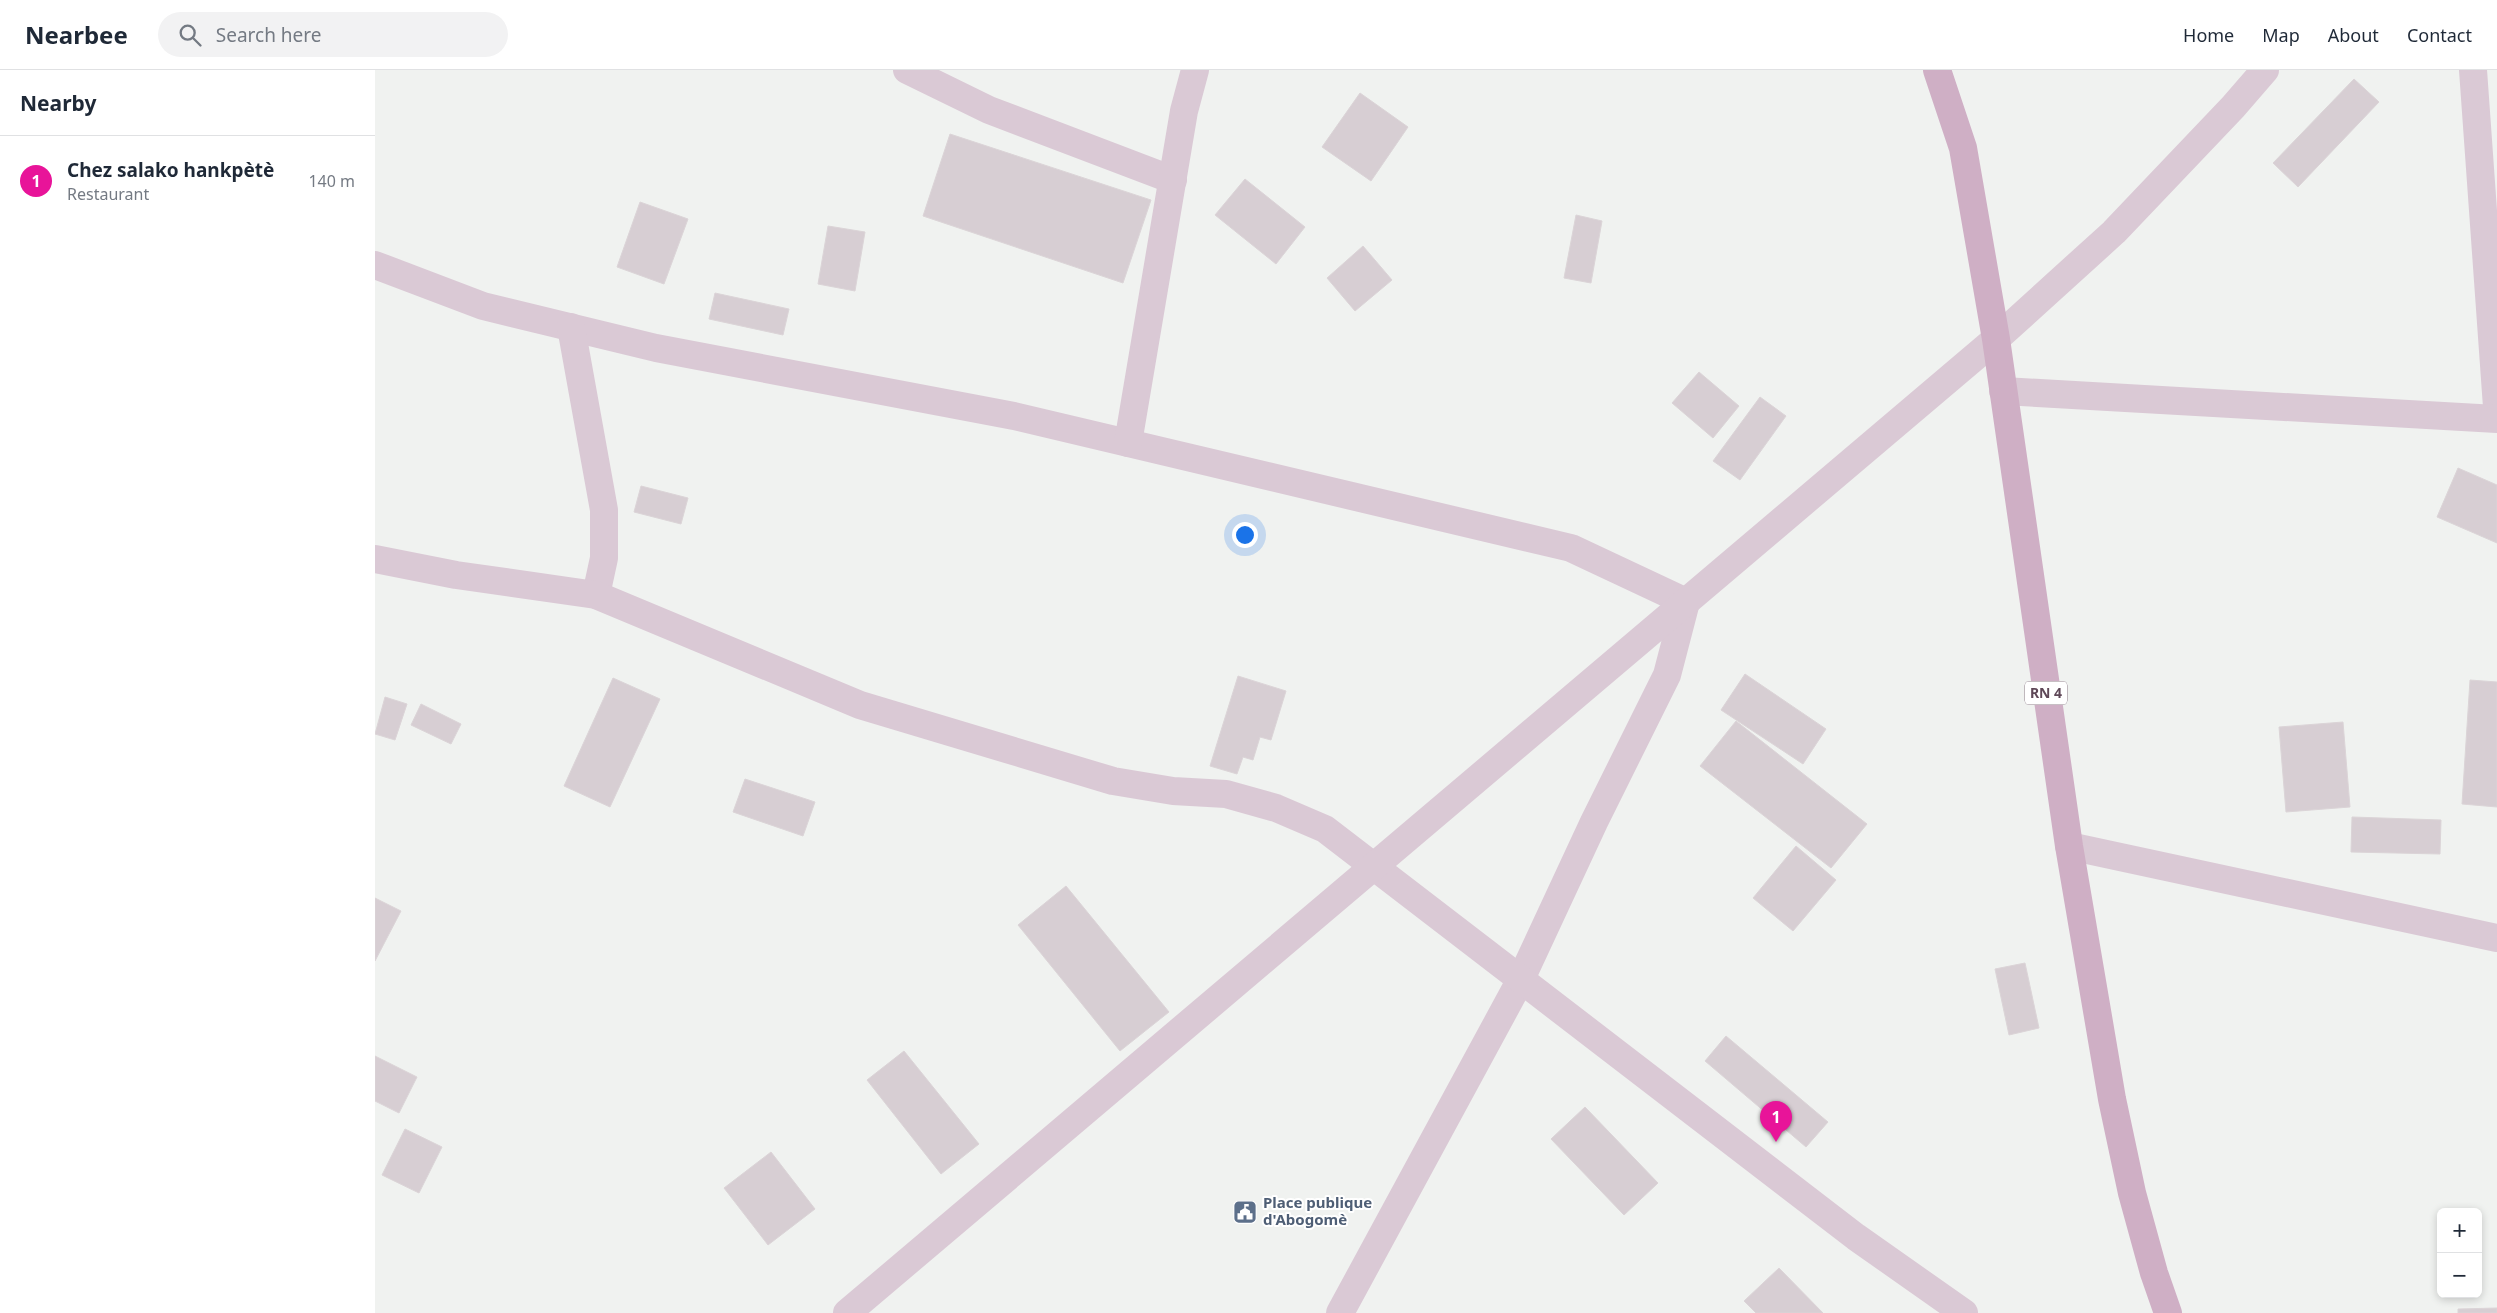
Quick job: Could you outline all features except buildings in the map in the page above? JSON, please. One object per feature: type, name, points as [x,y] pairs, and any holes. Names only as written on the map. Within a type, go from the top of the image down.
[{"type":"main road","name":"RN 4","points":[[1937,70],[1963,148],[1996,339],[2069,846],[2112,1099],[2132,1194],[2169,1313]]},
{"type":"street","points":[[907,70],[989,110],[1173,180]]},
{"type":"street","points":[[1128,443],[1185,111],[1195,70]]},
{"type":"street","points":[[847,1313],[1996,339],[2114,232],[2233,107],[2265,70]]},
{"type":"street","points":[[2473,70],[2497,408]]},
{"type":"street","points":[[375,265],[483,306],[656,348],[1014,416],[1571,548],[1686,602]]},
{"type":"street","points":[[571,327],[604,510],[604,558],[596,595]]},
{"type":"street","points":[[2003,391],[2497,420]]},
{"type":"street","points":[[375,559],[456,575],[596,595],[860,706],[1113,781],[1173,791],[1226,794],[1277,808],[1325,829],[1856,1237],[1965,1313]]},
{"type":"street","points":[[1340,1313],[1521,981],[1594,822],[1667,675],[1686,602]]},
{"type":"street","points":[[2069,846],[2497,938]]},
{"type":"place","name":"Chez salako hankpètè","points":[[1776,1142]]},
{"type":"place","name":"Place publique d'Abogomè","points":[[1245,1212]]}]
